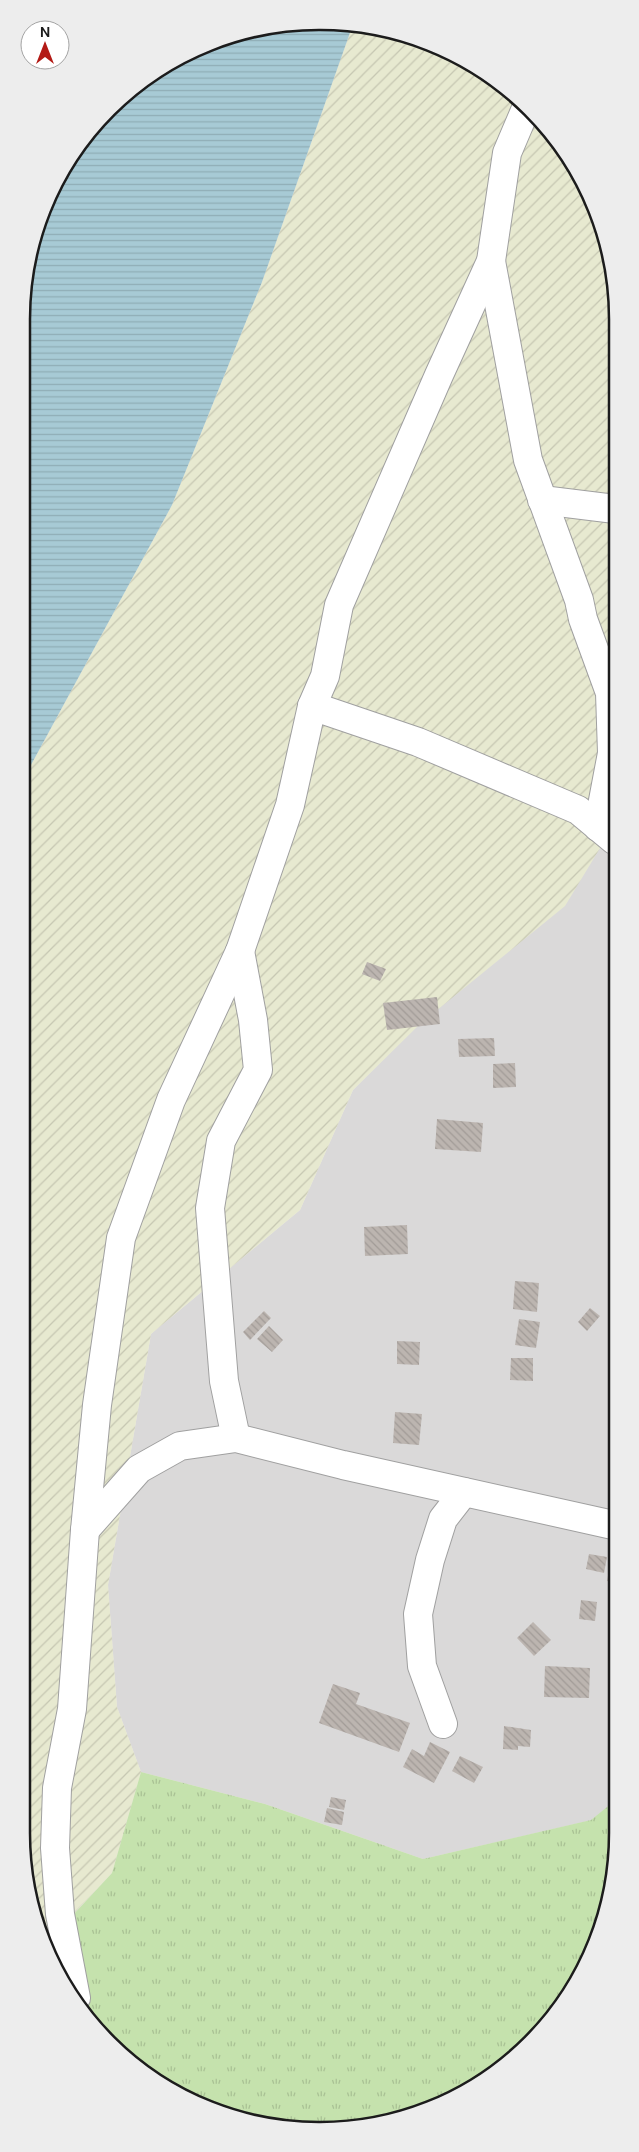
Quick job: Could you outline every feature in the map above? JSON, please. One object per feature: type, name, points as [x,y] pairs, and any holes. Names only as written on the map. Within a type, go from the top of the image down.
[{"type":"street","points":[[73,1984],[60,1914],[55,1848],[57,1788],[72,1709],[85,1530],[97,1405],[121,1238],[171,1100],[240,951],[290,805],[312,706],[325,676],[339,605],[491,261],[507,153],[523,114]]},
{"type":"street","points":[[491,261],[528,460],[579,600],[583,619],[609,690]]},
{"type":"street","points":[[542,500],[609,508]]},
{"type":"street","points":[[312,706],[418,742],[578,810],[606,833]]},
{"type":"street","points":[[606,833],[609,792]]},
{"type":"street","points":[[236,1438],[224,1381],[210,1208],[221,1141],[258,1070],[253,1020],[240,951]]},
{"type":"street","points":[[85,1530],[139,1469],[180,1446],[236,1438],[343,1465],[609,1524]]},
{"type":"street","points":[[443,1724],[422,1666],[418,1614],[430,1560],[443,1519],[464,1492]]},
{"type":"shaded area","points":[[609,830],[609,1806],[592,1820],[423,1859],[265,1804],[141,1772],[117,1707],[108,1585],[151,1334],[300,1210],[353,1090]]},
{"type":"green space","points":[[350,32],[413,45],[464,69],[496,90],[524,115],[549,143],[560,159],[579,191],[594,226],[607,282],[609,320],[609,833],[565,906],[420,1024],[353,1090],[300,1210],[151,1334],[108,1585],[117,1707],[141,1772],[112,1873],[50,1938],[45,1926],[32,1870],[30,1832],[30,767],[172,505],[262,282]]},
{"type":"green space","points":[[141,1772],[265,1804],[423,1859],[591,1820],[609,1805],[607,1870],[594,1926],[579,1961],[549,2009],[510,2050],[496,2062],[464,2083],[413,2107],[357,2120],[320,2122],[282,2120],[226,2107],[191,2092],[159,2073],[143,2062],[115,2037],[90,2009],[79,1993],[60,1961],[50,1939],[112,1873]]},
{"type":"water","points":[[320,30],[350,32],[262,282],[172,505],[30,767],[30,320],[32,282],[45,226],[52,209],[60,191],[79,159],[102,129],[143,90],[175,69],[226,45],[263,36],[282,32]]},
{"type":"building","points":[[367,962],[386,969],[380,981],[362,974]]},
{"type":"building","points":[[437,997],[440,1024],[387,1030],[383,1003]]},
{"type":"building","points":[[494,1038],[495,1056],[459,1057],[458,1039]]},
{"type":"building","points":[[515,1063],[516,1087],[493,1088],[493,1064]]},
{"type":"building","points":[[437,1119],[483,1123],[481,1152],[435,1149]]},
{"type":"building","points":[[407,1225],[408,1254],[365,1256],[364,1227]]},
{"type":"building","points":[[515,1281],[539,1283],[537,1312],[513,1309]]},
{"type":"building","points":[[590,1308],[600,1316],[587,1331],[578,1322]]},
{"type":"building","points":[[264,1311],[271,1318],[250,1340],[243,1332]]},
{"type":"building","points":[[519,1319],[540,1322],[536,1348],[515,1345]]},
{"type":"building","points":[[269,1326],[283,1340],[272,1352],[257,1339]]},
{"type":"building","points":[[397,1341],[420,1342],[419,1365],[397,1364]]},
{"type":"building","points":[[511,1358],[533,1358],[533,1381],[510,1380]]},
{"type":"building","points":[[395,1412],[422,1414],[419,1445],[393,1443]]},
{"type":"building","points":[[589,1554],[607,1557],[604,1573],[586,1569]]},
{"type":"building","points":[[581,1600],[597,1602],[595,1621],[579,1619]]},
{"type":"building","points":[[533,1622],[551,1640],[534,1656],[517,1638]]},
{"type":"building","points":[[545,1666],[590,1668],[589,1698],[544,1697]]},
{"type":"building","points":[[333,1684],[360,1693],[356,1704],[410,1723],[399,1752],[319,1723]]},
{"type":"building","points":[[504,1726],[531,1730],[530,1747],[518,1746],[518,1750],[503,1749]]},
{"type":"building","points":[[430,1742],[450,1752],[434,1783],[403,1767],[412,1749],[424,1756]]},
{"type":"building","points":[[460,1756],[483,1767],[474,1783],[452,1771]]},
{"type":"building","points":[[331,1797],[346,1800],[344,1810],[329,1807]]},
{"type":"building","points":[[327,1808],[344,1812],[342,1825],[324,1822]]}]
